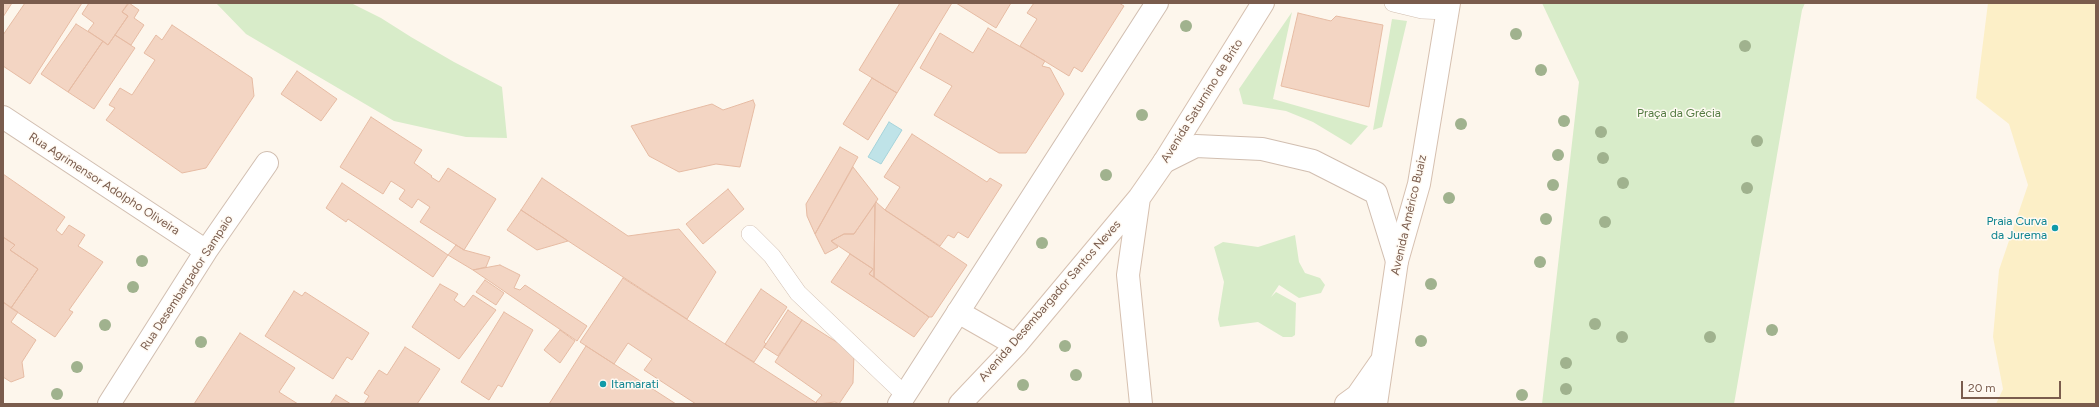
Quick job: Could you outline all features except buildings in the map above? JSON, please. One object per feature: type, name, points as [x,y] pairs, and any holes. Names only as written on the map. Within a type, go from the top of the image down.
[{"type":"street","points":[[902,399],[1157,3]]},
{"type":"street","name":"Avenida Saturnino de Brito","points":[[1139,198],[1164,162],[1263,3]]},
{"type":"street","name":"Avenida Américo Buaiz","points":[[1376,404],[1397,261],[1419,184],[1449,7]]},
{"type":"street","name":"Rua Agrimensor Adolpho Oliveira","points":[[3,117],[206,251]]},
{"type":"street","points":[[1164,162],[1196,146],[1262,149],[1313,161],[1376,193],[1397,261]]},
{"type":"street","name":"Rua Desembargador Sampaio","points":[[108,404],[206,251],[267,163]]},
{"type":"street","points":[[1139,198],[1128,276],[1141,404]]},
{"type":"street","name":"Avenida Desembargador Santos Neves","points":[[960,404],[1016,344],[1139,198]]},
{"type":"street","points":[[958,312],[1016,344]]},
{"type":"street","points":[[1346,404],[1357,396],[1383,359]]},
{"type":"lane","points":[[1393,3],[1449,7]]},
{"type":"lane","points":[[750,234],[772,256],[798,293],[902,399]]},
{"type":"green space","points":[[216,3],[351,3],[381,18],[454,62],[502,87],[507,138],[466,137],[394,121],[246,34]]},
{"type":"green space","name":"Praça da Grécia","points":[[1542,3],[1805,3],[1802,10],[1734,404],[1542,404],[1579,82]]},
{"type":"green space","points":[[1292,12],[1273,99],[1368,126],[1351,145],[1313,122],[1286,111],[1243,104],[1239,89]]},
{"type":"green space","points":[[1392,19],[1407,21],[1382,127],[1373,130]]},
{"type":"green space","points":[[1295,235],[1299,262],[1305,273],[1320,278],[1325,285],[1321,293],[1299,298],[1279,285],[1271,297],[1276,292],[1296,303],[1295,335],[1292,337],[1283,337],[1258,322],[1220,327],[1218,319],[1224,282],[1214,247],[1223,242],[1258,247]]},
{"type":"sand","name":"Praia Curva da Jurema","points":[[1988,3],[2096,3],[2096,404],[1996,404],[2003,389],[1993,337],[1999,270],[2028,185],[2009,124],[1976,98]]},
{"type":"water","points":[[889,122],[902,130],[881,164],[868,157]]},
{"type":"place","name":"Praia Curva da Jurema","points":[[2055,228]]},
{"type":"place","name":"Itamarati","points":[[603,384]]}]
